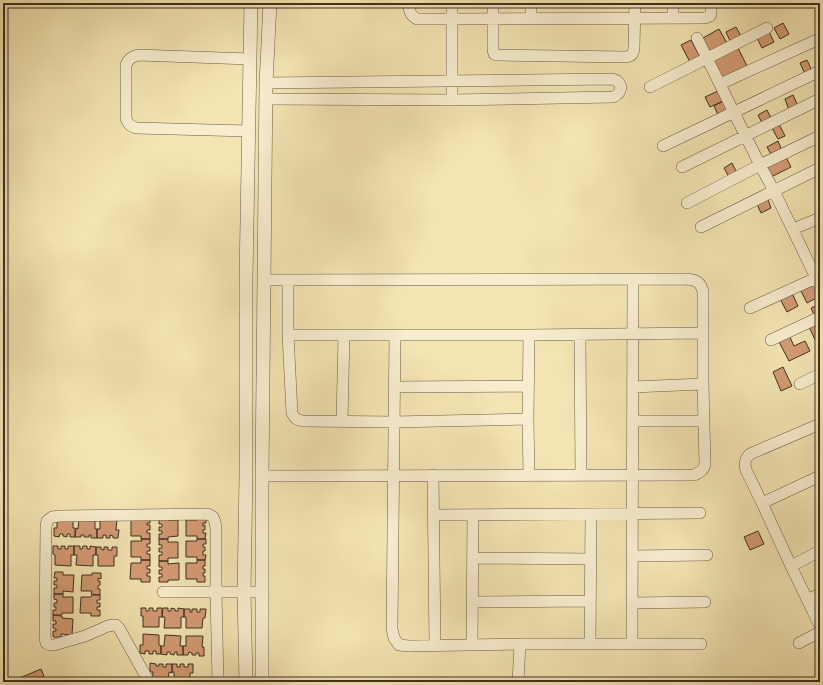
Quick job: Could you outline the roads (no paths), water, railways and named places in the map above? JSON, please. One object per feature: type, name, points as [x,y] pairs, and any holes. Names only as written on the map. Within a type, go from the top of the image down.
[{"type":"street","points":[[246,682],[244,592],[246,476],[246,277],[251,3]]},
{"type":"street","points":[[262,682],[261,592],[266,83],[270,3]]},
{"type":"street","points":[[408,3],[409,13],[412,17],[417,19],[705,18],[710,16],[711,3]]},
{"type":"street","points":[[452,3],[452,100]]},
{"type":"street","points":[[493,3],[493,50],[494,54],[496,55],[626,57],[633,53],[634,48],[635,3]]},
{"type":"street","points":[[531,3],[531,19]]},
{"type":"street","points":[[673,3],[673,18]]},
{"type":"street","points":[[650,87],[767,28]]},
{"type":"street","points":[[697,38],[774,190],[818,282],[750,308]]},
{"type":"street","points":[[720,84],[819,38]]},
{"type":"street","points":[[248,131],[136,128],[130,126],[126,118],[126,65],[128,60],[138,55],[250,58]]},
{"type":"street","points":[[663,146],[820,71]]},
{"type":"street","points":[[266,83],[615,79],[618,81],[620,87],[618,96],[613,97],[452,100],[266,99]]},
{"type":"street","points":[[682,167],[820,99]]},
{"type":"street","points":[[687,203],[820,136]]},
{"type":"street","points":[[702,227],[820,168]]},
{"type":"street","points":[[793,230],[820,218]]},
{"type":"street","points":[[632,644],[633,279]]},
{"type":"street","points":[[262,476],[694,475],[704,469],[705,465],[703,292],[702,286],[698,282],[687,279],[265,280]]},
{"type":"street","points":[[288,280],[288,335],[292,413],[294,418],[297,420],[394,422],[528,419]]},
{"type":"street","points":[[771,340],[820,317]]},
{"type":"street","points":[[288,335],[580,335],[704,333]]},
{"type":"street","points":[[342,421],[344,335]]},
{"type":"street","points":[[395,335],[392,629],[394,638],[399,644],[409,646],[520,644],[701,644]]},
{"type":"street","points":[[528,335],[529,475]]},
{"type":"street","points":[[580,335],[581,475]]},
{"type":"street","points":[[800,384],[820,374]]},
{"type":"street","points":[[633,386],[704,384]]},
{"type":"street","points":[[394,387],[528,386]]},
{"type":"street","points":[[633,421],[704,421]]},
{"type":"street","points":[[820,424],[750,454],[746,458],[744,464],[820,626]]},
{"type":"street","points":[[433,475],[435,646]]},
{"type":"street","points":[[762,503],[820,476]]},
{"type":"street","points":[[434,515],[700,513]]},
{"type":"street","points":[[149,682],[116,625],[108,626],[85,636],[54,645],[46,643],[46,527],[47,521],[52,517],[208,514],[213,517],[216,522],[218,682]]},
{"type":"street","points":[[590,644],[592,514]]},
{"type":"street","points":[[472,645],[473,515]]},
{"type":"street","points":[[791,566],[820,551]]},
{"type":"street","points":[[632,556],[707,555]]},
{"type":"street","points":[[473,558],[591,558]]},
{"type":"street","points":[[163,592],[261,592]]},
{"type":"street","points":[[807,600],[820,594]]},
{"type":"street","points":[[473,602],[590,601]]},
{"type":"street","points":[[632,603],[705,602]]},
{"type":"street","points":[[799,643],[820,632]]},
{"type":"street","points":[[518,682],[520,644]]}]
